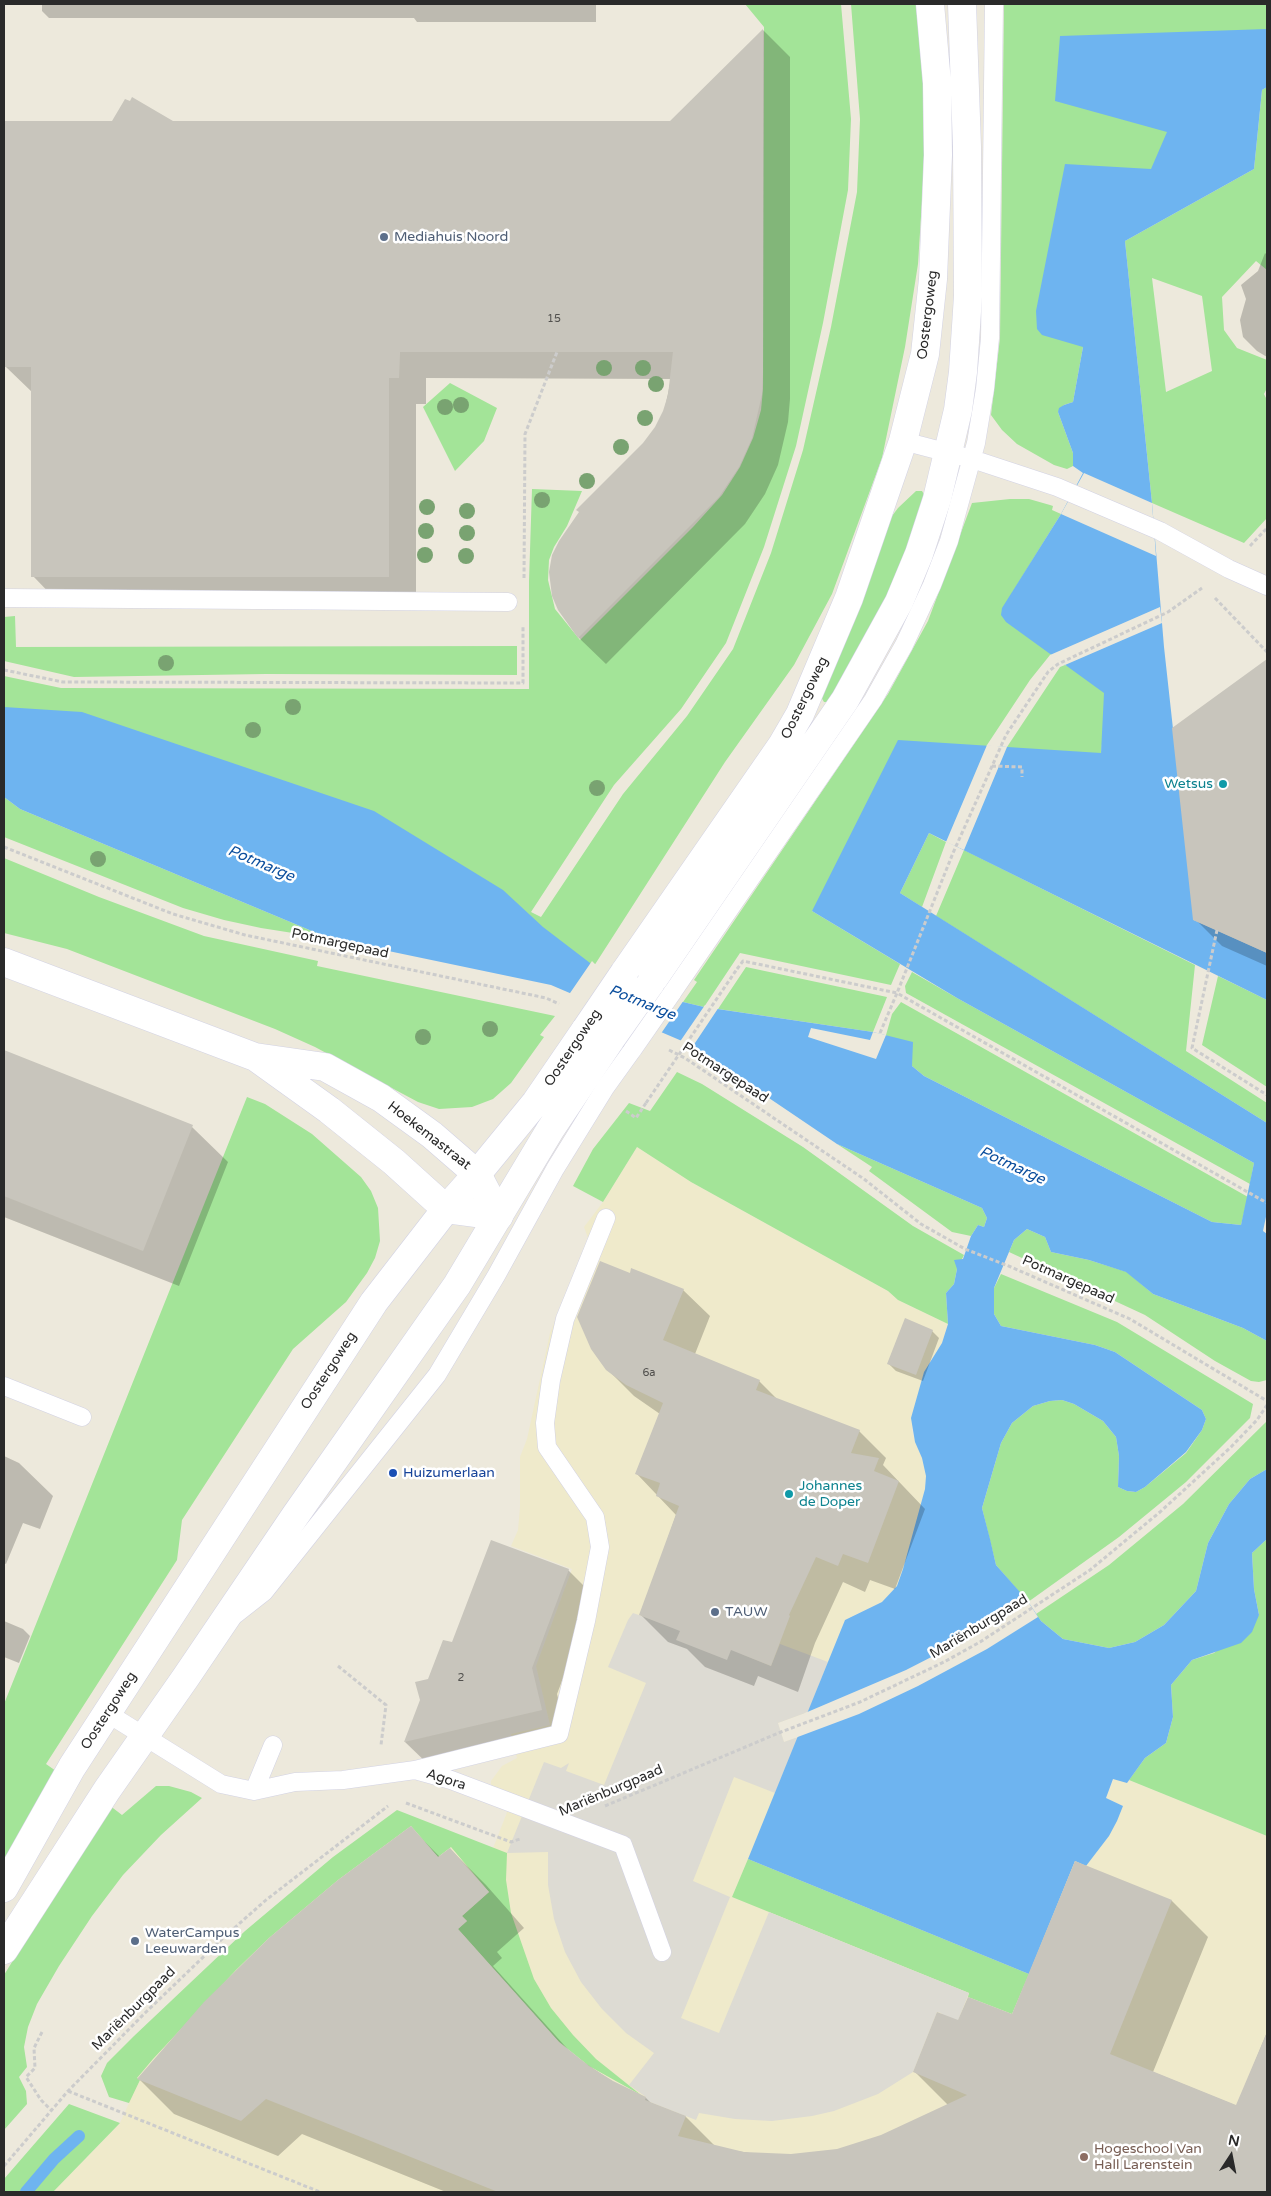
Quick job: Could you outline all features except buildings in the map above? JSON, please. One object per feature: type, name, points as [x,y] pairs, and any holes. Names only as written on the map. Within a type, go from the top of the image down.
[{"type":"main road","name":"Oostergoweg","points":[[4,1888],[72,1767],[374,1302],[446,1208],[477,1174],[536,1102],[782,745],[800,714],[849,598],[903,441],[925,354],[933,279],[938,155],[937,84],[930,4]]},
{"type":"main road","name":"Oostergoweg","points":[[4,1950],[144,1736],[457,1285],[550,1130],[622,1044],[661,988],[845,700],[899,602],[919,554],[938,499],[960,456],[968,296],[967,147],[962,4]]},
{"type":"main road","name":"Hoekemastraat","points":[[4,962],[254,1057],[325,1067],[381,1098],[432,1135],[477,1174],[499,1216]]},
{"type":"main road","name":"Hoekemastraat","points":[[254,1057],[329,1110],[394,1162],[446,1208]]},
{"type":"main road","points":[[446,1208],[499,1216]]},
{"type":"lane","name":"Oostergoweg","points":[[960,456],[985,389],[990,338],[994,4]]},
{"type":"lane","points":[[903,441],[960,456],[1057,487],[1160,531],[1267,586]]},
{"type":"lane","points":[[4,598],[508,602]]},
{"type":"lane","name":"Oostergoweg","points":[[218,1628],[264,1592],[437,1375],[496,1276],[555,1169],[605,1088],[622,1044]]},
{"type":"lane","points":[[415,1770],[559,1734],[586,1621],[600,1547],[595,1517],[547,1447],[545,1423],[551,1380],[565,1319],[606,1218]]},
{"type":"lane","points":[[4,1386],[82,1417]]},
{"type":"lane","name":"Agora","points":[[107,1713],[221,1784],[254,1791],[295,1782],[342,1780],[415,1770],[451,1780],[623,1845],[662,1952]]},
{"type":"lane","points":[[254,1791],[273,1745]]},
{"type":"path","points":[[1204,586],[1267,652]]},
{"type":"path","points":[[880,1033],[953,853],[1006,735],[1048,672],[1058,664],[1168,612]]},
{"type":"path","points":[[992,766],[1022,767],[1022,777]]},
{"type":"path","name":"Potmargepaad","points":[[4,846],[173,914],[245,935],[546,998],[564,1006]]},
{"type":"path","points":[[1217,930],[1206,974],[1192,1048],[1267,1095]]},
{"type":"path","points":[[619,1106],[636,1118],[743,961],[897,993],[1267,1203]]},
{"type":"path","name":"Potmargepaad","points":[[660,1046],[685,1058],[864,1179],[921,1224],[965,1249],[1011,1267],[1130,1320],[1267,1403]]},
{"type":"path","name":"Mariënburgpaad","points":[[4,2166],[68,2091],[146,2012],[266,1900],[396,1799],[511,1842],[563,1823],[905,1682],[944,1662],[1090,1570],[1189,1487],[1257,1420],[1267,1403]]},
{"type":"path","points":[[338,1666],[386,1705],[378,1776],[396,1799]]},
{"type":"path","points":[[42,2032],[34,2048],[35,2068],[26,2077],[41,2100],[52,2110]]},
{"type":"path","points":[[68,2091],[320,2192]]},
{"type":"shaded area","points":[[637,1147],[691,1182],[888,1291],[898,1300],[948,1324],[942,1343],[924,1372],[912,1430],[926,1476],[925,1489],[897,1586],[882,1602],[845,1620],[808,1712],[778,1723],[784,1742],[798,1737],[754,1845],[1075,1861],[1086,1865],[1109,1836],[1123,1806],[1106,1798],[1114,1778],[1127,1783],[1129,1780],[1267,1836],[1267,2192],[53,2192],[120,2123],[129,2103],[125,2070],[221,1963],[398,1821],[492,1851],[513,1797],[494,1789],[491,1781],[502,1766],[517,1758],[511,1734],[550,1725],[536,1666],[572,1569],[511,1546],[518,1530],[520,1457],[527,1439],[550,1333],[588,1238],[584,1227],[603,1202]]},
{"type":"shaded area","points":[[633,1613],[723,1644],[771,1666],[780,1644],[828,1662],[808,1712],[778,1723],[784,1742],[798,1737],[775,1793],[734,1777],[693,1881],[730,1897],[681,2018],[719,2033],[769,1912],[969,1993],[953,2033],[941,2013],[937,2012],[913,2072],[878,2094],[834,2111],[772,2121],[735,2119],[699,2113],[696,2120],[645,2100],[646,2097],[629,2085],[654,2053],[626,2033],[602,2009],[581,1982],[565,1952],[554,1919],[548,1885],[548,1852],[507,1853],[544,1762],[561,1768],[569,1763],[566,1771],[604,1785],[646,1683],[608,1667],[628,1620]]},
{"type":"green space","points":[[745,4],[841,4],[851,119],[848,190],[823,323],[796,446],[764,547],[726,643],[681,709],[614,785],[531,912],[541,917],[623,794],[687,716],[733,649],[771,553],[803,450],[831,327],[857,192],[860,119],[851,4],[917,4],[928,106],[918,264],[905,347],[882,458],[832,594],[794,665],[725,762],[594,966],[4,717],[4,676],[61,688],[529,689],[529,581],[532,489],[582,491],[567,526],[554,547],[549,560],[548,580],[555,609],[580,640],[693,527],[722,495],[740,467],[753,438],[761,410],[763,389],[764,27]]},
{"type":"green space","points":[[1004,4],[1267,4],[1267,43],[1138,191],[1083,347],[1073,402],[1064,405],[1058,412],[1073,453],[1073,466],[1067,469],[1054,465],[1017,444],[1002,430],[991,415],[1000,338]]},
{"type":"green space","points":[[1267,87],[1267,270],[1256,261],[1222,297],[1224,330],[1237,348],[1267,360],[1267,388],[1264,394],[1267,400],[1267,518],[1244,543],[1152,503],[1125,241],[1254,169],[1262,90]],"holes":[[[1152,278],[1202,296],[1212,371],[1166,392]]]},
{"type":"green space","points":[[450,383],[497,408],[484,441],[455,471],[423,407]]},
{"type":"green space","points":[[916,491],[922,491],[925,496],[917,522],[881,613],[830,702],[824,702],[821,697],[889,520],[898,508]]},
{"type":"green space","points":[[1029,499],[1050,505],[1053,506],[1052,510],[1061,514],[1012,593],[1080,642],[1050,655],[1030,680],[987,745],[976,773],[812,911],[900,964],[891,985],[740,953],[704,1007],[683,1002],[697,982],[694,980],[888,694],[928,621],[972,503]]},
{"type":"green space","points":[[15,616],[16,647],[517,646],[517,675],[266,674],[74,677],[4,661],[4,617]]},
{"type":"green space","points":[[1065,665],[1109,679],[1101,753],[1003,758],[1007,747],[1060,667]]},
{"type":"green space","points":[[4,797],[20,809],[331,939],[261,928],[183,908],[4,837]]},
{"type":"green space","points":[[929,833],[946,842],[922,907],[900,893]]},
{"type":"green space","points":[[964,850],[1195,965],[1186,1051],[1267,1103],[1267,1123],[936,916]]},
{"type":"green space","points":[[4,858],[99,897],[204,936],[318,961],[317,966],[555,1016],[540,1035],[544,1037],[511,1083],[493,1099],[472,1107],[439,1109],[418,1102],[315,1047],[275,1029],[67,949],[4,933]]},
{"type":"green space","points":[[746,967],[887,997],[873,1032],[718,1009]]},
{"type":"green space","points":[[912,972],[1254,1163],[1250,1184],[906,993],[905,986]]},
{"type":"green space","points":[[1218,976],[1267,1000],[1267,1087],[1202,1045]]},
{"type":"green space","points":[[901,1002],[1248,1197],[1241,1225],[1212,1222],[924,1076],[912,1066],[886,1035],[892,1014]]},
{"type":"green space","points":[[677,1072],[702,1084],[803,1147],[913,1226],[964,1255],[957,1269],[954,1284],[946,1293],[948,1324],[898,1300],[888,1291],[691,1182],[637,1147],[603,1202],[573,1186],[593,1149],[629,1103],[650,1111]]},
{"type":"green space","points":[[247,1097],[265,1104],[312,1134],[361,1177],[371,1191],[378,1208],[380,1241],[375,1258],[367,1273],[346,1302],[293,1349],[182,1520],[177,1560],[46,1764],[56,1771],[4,1866],[4,1704]]},
{"type":"green space","points":[[837,1144],[982,1208],[987,1218],[984,1227],[978,1225],[971,1236],[952,1232],[869,1171],[872,1167]]},
{"type":"green space","points":[[1027,1229],[1045,1237],[1051,1252],[1089,1260],[1127,1272],[1153,1294],[1243,1328],[1267,1341],[1267,1380],[1251,1381],[1215,1361],[1145,1315],[1009,1252],[1014,1240]]},
{"type":"green space","points":[[1001,1274],[1117,1322],[1253,1404],[1250,1418],[1186,1482],[1119,1537],[1028,1602],[996,1565],[982,1508],[1001,1443],[1012,1423],[1033,1406],[1062,1400],[1074,1404],[1103,1421],[1116,1437],[1119,1456],[1118,1487],[1136,1492],[1145,1487],[1186,1453],[1202,1430],[1206,1419],[1202,1410],[1115,1352],[1095,1345],[1001,1326],[994,1314],[993,1301],[994,1288]]},
{"type":"green space","points":[[1267,1421],[1267,1469],[1250,1479],[1229,1504],[1208,1543],[1196,1591],[1164,1625],[1135,1642],[1109,1648],[1063,1639],[1041,1621],[1036,1614],[1109,1565],[1183,1504]]},
{"type":"green space","points":[[1267,1539],[1267,1836],[1129,1780],[1145,1758],[1166,1743],[1173,1717],[1171,1685],[1192,1660],[1214,1653],[1259,1615],[1254,1589],[1252,1553]]},
{"type":"green space","points":[[156,1786],[169,1786],[191,1792],[202,1798],[161,1835],[123,1875],[92,1916],[59,1966],[37,2004],[28,2027],[24,2047],[27,2067],[19,2077],[26,2091],[27,2104],[4,2130],[4,1975],[109,1805],[122,1815]]},
{"type":"green space","points":[[397,1810],[507,1853],[506,1880],[511,1913],[534,1979],[551,2008],[573,2035],[596,2059],[641,2095],[589,2066],[559,2042],[458,1929],[467,1921],[462,1916],[489,1892],[451,1847],[438,1857],[411,1826],[338,1880],[269,1938],[236,1970],[137,2078],[140,2080],[129,2103],[109,2097],[101,2076],[107,2063],[134,2036],[245,1931],[333,1857]]},
{"type":"green space","points":[[748,1859],[1029,1974],[1012,2014],[968,1997],[969,1993],[732,1897]]},
{"type":"green space","points":[[69,2104],[120,2123],[53,2192],[4,2192],[4,2179]]},
{"type":"water","name":"Potmarge","points":[[1267,29],[1267,87],[1262,90],[1254,169],[1125,241],[1152,503],[1164,647],[1194,920],[1267,953],[1267,1000],[929,833],[900,893],[1267,1123],[1267,1212],[1263,1231],[1267,1234],[1267,1341],[1243,1328],[1153,1294],[1126,1272],[1089,1260],[1051,1252],[1045,1237],[1027,1229],[1014,1240],[994,1288],[994,1314],[1001,1326],[1095,1345],[1115,1352],[1202,1410],[1206,1419],[1202,1430],[1186,1452],[1145,1487],[1136,1492],[1118,1487],[1119,1456],[1116,1437],[1103,1421],[1074,1404],[1062,1400],[1033,1406],[1012,1423],[1001,1443],[982,1508],[996,1565],[1027,1600],[1041,1621],[1063,1639],[1109,1648],[1135,1642],[1164,1625],[1196,1591],[1208,1543],[1229,1504],[1250,1479],[1267,1469],[1267,1539],[1252,1553],[1254,1589],[1259,1615],[1252,1632],[1241,1643],[1192,1660],[1171,1685],[1173,1717],[1166,1743],[1145,1758],[1127,1783],[1113,1779],[1106,1798],[1123,1806],[1117,1821],[1109,1836],[1086,1866],[1075,1861],[1029,1974],[748,1859],[845,1620],[882,1602],[897,1586],[925,1489],[926,1476],[922,1458],[915,1442],[911,1418],[924,1372],[942,1343],[948,1324],[946,1293],[954,1284],[957,1269],[954,1260],[963,1259],[971,1236],[978,1225],[984,1227],[987,1218],[982,1208],[837,1144],[689,1044],[551,985],[331,939],[20,809],[4,797],[4,707],[82,712],[374,811],[503,890],[543,927],[594,966],[683,1002],[704,1007],[873,1032],[913,1042],[912,1066],[924,1076],[1212,1222],[1241,1225],[1254,1163],[957,998],[812,911],[898,740],[1101,753],[1104,693],[1006,622],[1001,615],[1002,608],[1061,514],[1083,473],[1073,466],[1073,453],[1058,412],[1059,408],[1073,402],[1083,347],[1042,335],[1037,329],[1036,311],[1065,164],[1151,169],[1167,132],[1055,101],[1060,36]]},
{"type":"pier","points":[[1084,473],[1152,503],[1156,556],[1061,514]]},
{"type":"pier","points":[[1160,607],[1162,623],[1065,665],[1050,655]]},
{"type":"pier","points":[[987,745],[1007,747],[964,850],[946,842]]},
{"type":"pier","points":[[592,961],[595,964],[684,1000],[660,1035],[568,996]]},
{"type":"pier","points":[[705,1005],[719,1007],[691,1049],[679,1043]]},
{"type":"pier","points":[[811,1028],[870,1040],[873,1032],[886,1035],[876,1059],[808,1037]]},
{"type":"pier","points":[[1027,1600],[1038,1617],[987,1649],[918,1686],[859,1714],[795,1738],[805,1713],[906,1670],[947,1649]]},
{"type":"waterway","points":[[26,2192],[54,2159],[79,2136]]},
{"type":"place","name":"Mediahuis Noord","points":[[384,237]]},
{"type":"place","name":"Wetsus","points":[[1223,784]]},
{"type":"place","name":"Huizumerlaan","points":[[393,1473]]},
{"type":"place","name":"Johannes de Doper","points":[[789,1494]]},
{"type":"place","name":"TAUW","points":[[715,1612]]},
{"type":"place","name":"WaterCampus Leeuwarden","points":[[135,1941]]},
{"type":"place","name":"Hogeschool Van Hall Larenstein","points":[[1084,2157]]}]
